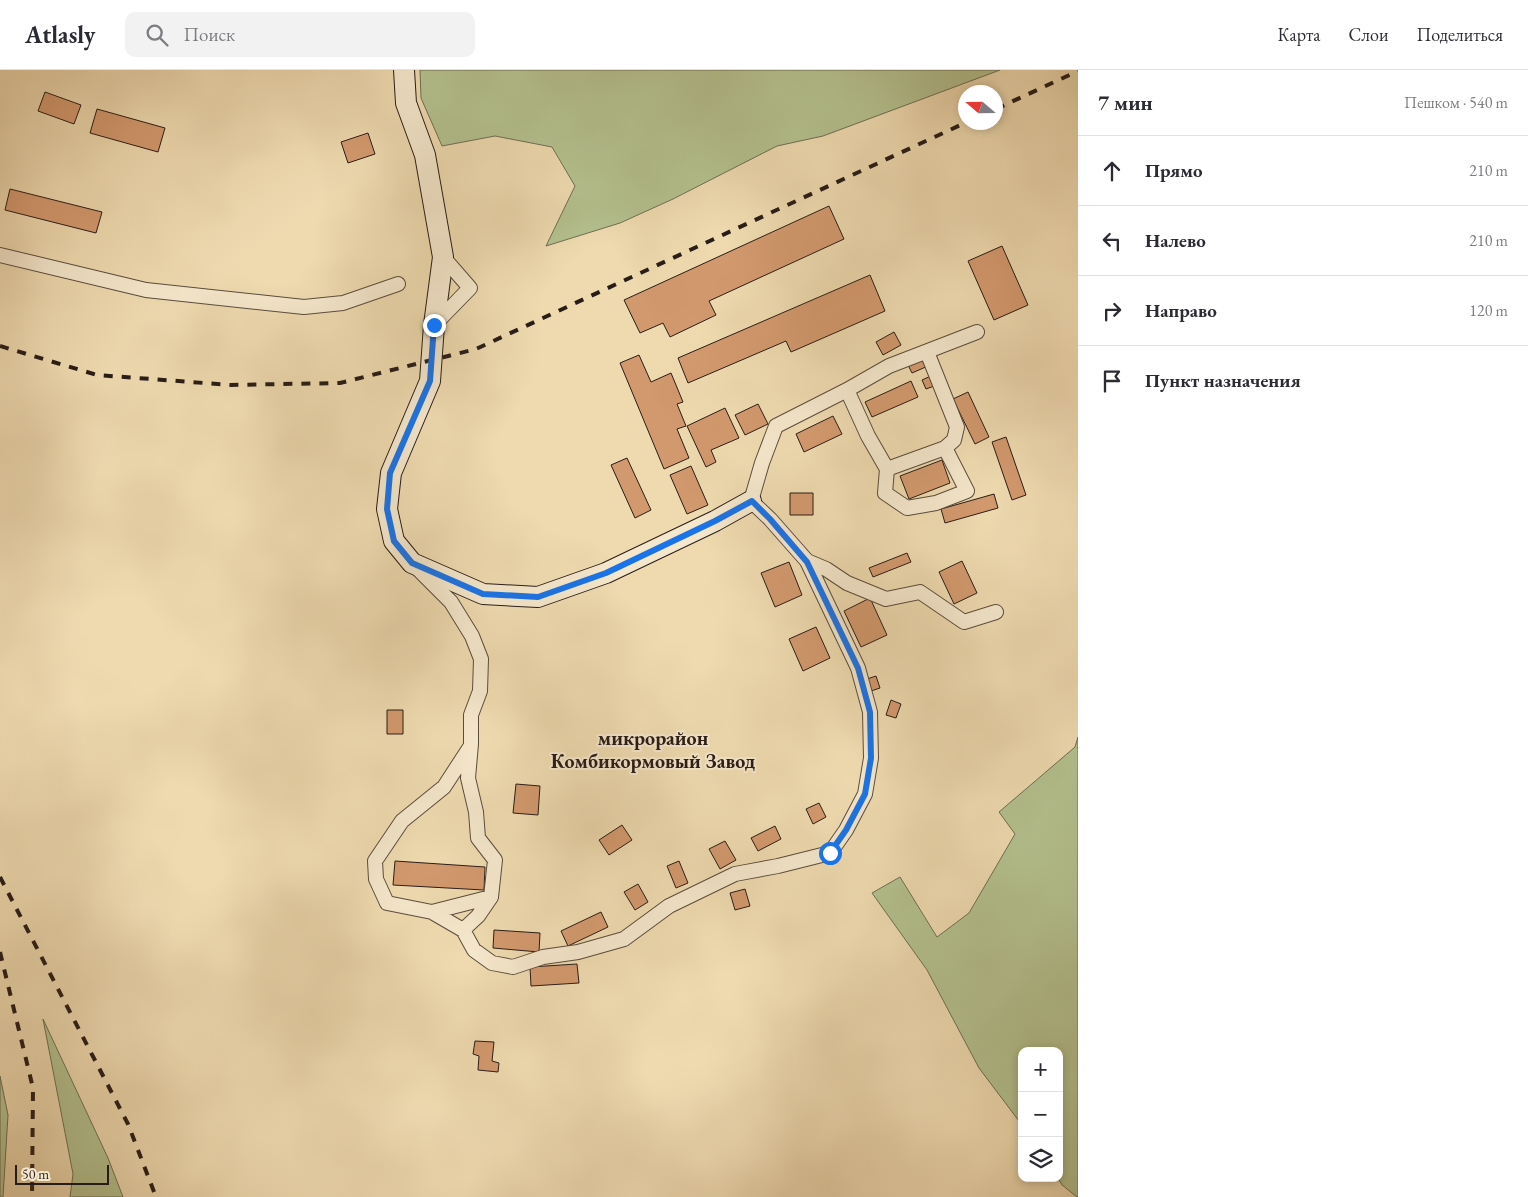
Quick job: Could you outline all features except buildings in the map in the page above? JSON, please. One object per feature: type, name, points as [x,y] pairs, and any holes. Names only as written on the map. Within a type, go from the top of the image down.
[{"type":"street","points":[[404,70],[406,103],[426,155],[444,257],[434,325],[430,381],[390,473],[387,509],[394,541],[412,563],[451,602],[472,636],[481,659],[480,691],[471,715],[468,778],[476,812],[478,838],[495,860],[491,897],[478,916],[463,930]]},
{"type":"street","points":[[0,254],[146,290],[304,307],[342,303],[398,284]]},
{"type":"street","points":[[434,325],[470,288],[444,257]]},
{"type":"street","points":[[412,563],[483,594],[538,597],[606,573],[715,521],[752,501],[762,463],[776,426],[847,390],[889,366],[977,332]]},
{"type":"street","points":[[887,469],[945,448],[954,440],[957,427],[927,352]]},
{"type":"street","points":[[847,390],[868,436],[887,469],[885,493],[907,508],[936,503],[967,491],[945,448]]},
{"type":"street","points":[[471,744],[444,787],[402,821],[375,861],[376,879],[387,903],[432,912],[463,930],[474,950],[492,962],[513,967],[543,957],[578,952],[624,939],[669,906],[735,874],[830,853],[846,830],[865,794],[871,758],[870,712],[858,668],[807,562],[752,501]]},
{"type":"street","points":[[807,562],[826,568],[847,583],[886,599],[920,592],[964,622],[996,612]]},
{"type":"street","points":[[432,912],[491,897]]},
{"type":"green space","points":[[420,70],[1000,70],[823,136],[777,146],[673,199],[620,223],[546,246],[575,186],[552,147],[495,136],[442,146],[421,98]]},
{"type":"green space","points":[[1078,737],[1078,1197],[1060,1182],[1063,1182],[1063,1047],[1018,1047],[1018,1120],[979,1068],[927,970],[872,893],[900,877],[937,937],[969,913],[1015,834],[999,812],[1075,747]]},
{"type":"green space","points":[[43,1019],[108,1158],[123,1197],[70,1197],[73,1174]]},
{"type":"green space","points":[[0,1076],[8,1115],[3,1197],[0,1197]]},
{"type":"railway","points":[[1003,106],[1078,71]]},
{"type":"railway","points":[[0,346],[97,375],[231,385],[340,383],[476,349],[958,126]]},
{"type":"railway","points":[[0,877],[128,1124],[156,1197]]},
{"type":"railway","points":[[0,952],[33,1088],[32,1197]]},
{"type":"district","name":"микрорайон Комбикормовый Завод","points":[[653,750]]},
{"type":"route","points":[[434,325],[430,381],[390,473],[387,509],[394,541],[412,563],[483,594],[538,597],[606,573],[715,521],[752,501],[807,562],[858,668],[870,712],[871,758],[865,794],[846,830],[830,853]]}]
